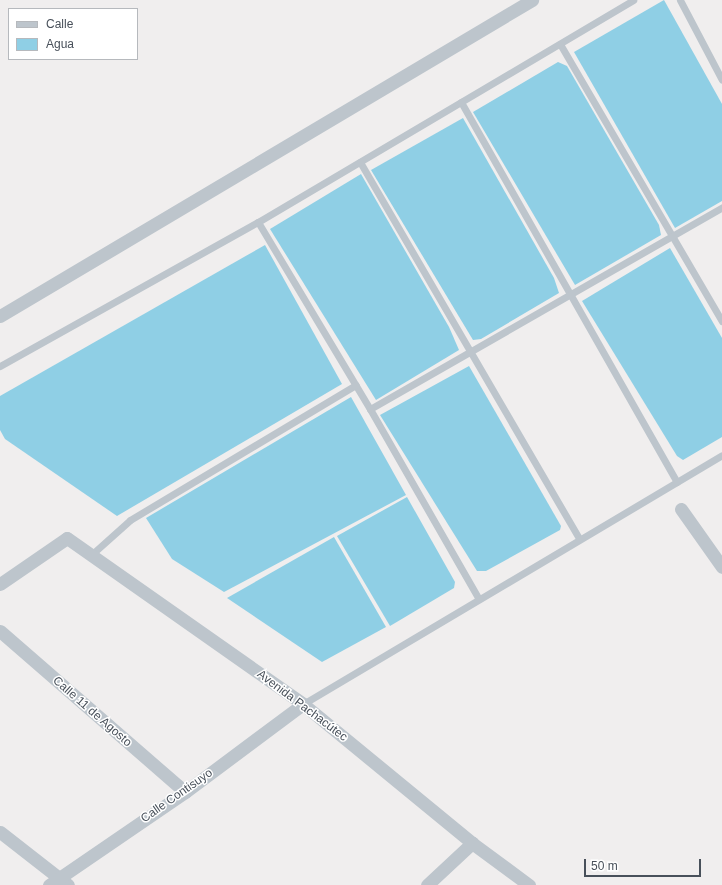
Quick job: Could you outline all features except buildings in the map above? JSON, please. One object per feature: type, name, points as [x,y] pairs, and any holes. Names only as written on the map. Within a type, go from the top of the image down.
[{"type":"street","points":[[0,316],[532,0]]},
{"type":"street","points":[[681,509],[720,560]]},
{"type":"street","name":"Avenida Pachacútec","points":[[0,584],[67,538],[303,704],[472,843],[529,885]]},
{"type":"street","name":"Calle 11 de Agosto","points":[[0,631],[185,792]]},
{"type":"street","name":"Calle Contisuyo","points":[[59,883],[303,704]]},
{"type":"street","points":[[0,832],[59,883]]},
{"type":"street","points":[[427,885],[472,843]]},
{"type":"lane","points":[[0,366],[258,222],[633,0]]},
{"type":"lane","points":[[680,0],[722,80]]},
{"type":"lane","points":[[560,44],[722,321]]},
{"type":"lane","points":[[462,102],[677,482]]},
{"type":"lane","points":[[360,162],[579,539]]},
{"type":"lane","points":[[370,409],[722,207]]},
{"type":"lane","points":[[258,222],[356,385],[478,599]]},
{"type":"lane","points":[[91,555],[130,520],[356,385]]},
{"type":"lane","points":[[303,704],[579,539],[722,456]]},
{"type":"water","points":[[664,0],[722,104],[722,201],[675,228],[574,52]]},
{"type":"water","points":[[558,62],[567,66],[659,225],[661,235],[575,285],[473,112]]},
{"type":"water","points":[[463,118],[554,278],[559,293],[481,339],[473,340],[371,170]]},
{"type":"water","points":[[361,174],[449,327],[459,350],[376,400],[270,229]]},
{"type":"water","points":[[265,245],[342,384],[117,516],[5,439],[0,430],[0,396]]},
{"type":"water","points":[[670,248],[722,338],[722,437],[683,460],[677,456],[582,301]]},
{"type":"water","points":[[469,366],[561,526],[560,530],[486,571],[477,571],[380,415]]},
{"type":"water","points":[[351,397],[406,495],[224,592],[172,559],[146,518]]},
{"type":"water","points":[[407,497],[455,582],[454,588],[390,626],[337,536]]},
{"type":"water","points":[[334,537],[386,627],[322,662],[227,598]]}]
